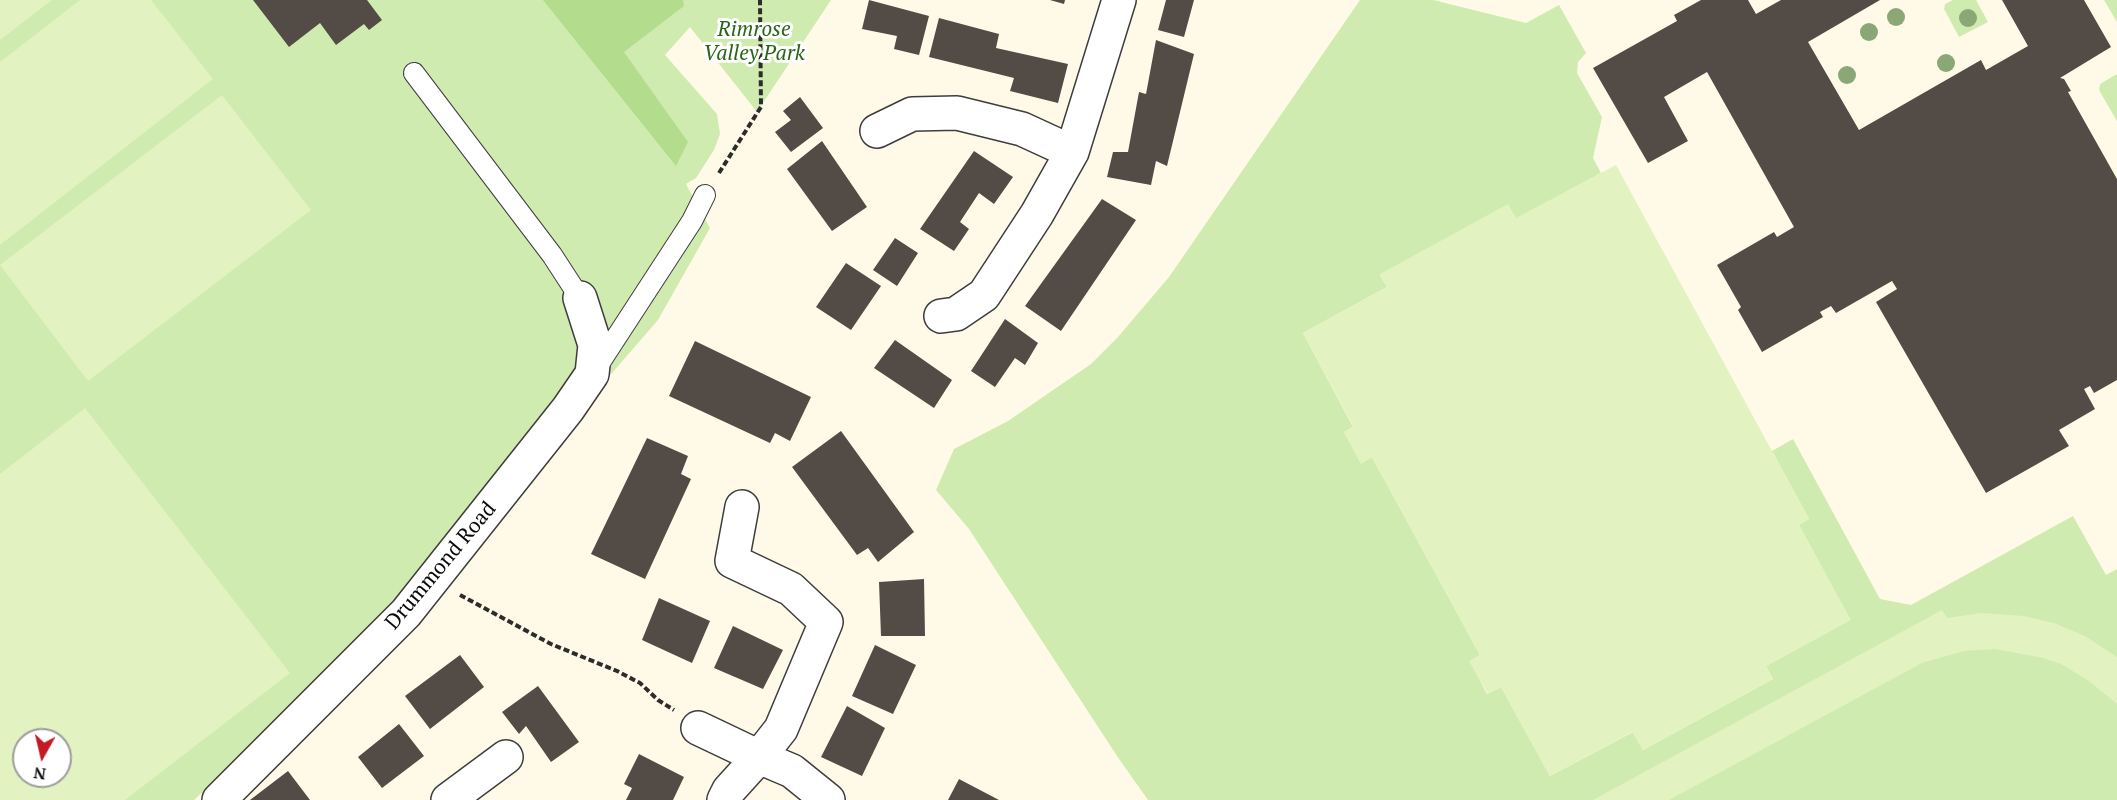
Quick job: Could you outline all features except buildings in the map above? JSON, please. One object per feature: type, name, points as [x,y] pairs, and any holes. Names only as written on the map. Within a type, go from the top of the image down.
[{"type":"street","points":[[941,316],[956,314],[984,295],[1037,214],[1072,152],[1119,0]]},
{"type":"street","points":[[877,132],[912,114],[957,113],[1022,129],[1072,152]]},
{"type":"street","name":"Drummond Road","points":[[219,800],[406,613],[568,408],[592,374],[596,345],[580,298]]},
{"type":"street","points":[[724,800],[729,790],[781,729],[825,622],[791,590],[732,561],[742,507]]},
{"type":"street","points":[[698,728],[792,771],[828,800]]},
{"type":"street","points":[[448,800],[506,757]]},
{"type":"lane","points":[[414,73],[552,255],[580,298]]},
{"type":"lane","points":[[592,374],[692,222],[705,195]]},
{"type":"path","points":[[705,195],[761,106],[760,0]]},
{"type":"path","points":[[436,576],[468,600],[551,644],[640,683],[658,700],[698,728]]},
{"type":"green space","name":"Rimrose Valley Park","points":[[0,0],[831,0],[757,112],[690,27],[665,55],[717,114],[720,134],[714,150],[696,178],[686,184],[710,228],[658,320],[436,576],[194,800],[0,800]]},
{"type":"green space","points":[[0,0],[52,0],[0,40]]},
{"type":"green space","points":[[80,0],[151,0],[213,79],[0,245],[0,62]]},
{"type":"green space","points":[[543,0],[683,0],[684,6],[624,52],[688,142],[676,166]]},
{"type":"green space","points":[[1360,0],[1433,0],[1526,23],[1559,5],[1586,53],[1578,62],[1577,73],[1602,117],[1593,158],[1601,173],[1516,219],[1508,205],[1380,275],[1387,287],[1303,333],[1353,427],[1344,432],[1361,463],[1372,457],[1480,655],[1470,661],[1487,694],[1501,687],[1550,776],[1633,732],[1643,750],[1773,679],[1766,666],[1850,620],[1799,525],[1809,519],[1772,451],[1793,439],[1880,599],[1911,605],[2073,516],[2106,575],[2117,569],[2117,800],[1148,800],[969,529],[936,490],[954,449],[1008,421],[1091,364],[1118,337],[1169,277]]},
{"type":"green space","points":[[1953,0],[1976,0],[1988,22],[1959,37],[1944,9],[1945,4]]},
{"type":"green space","points":[[2104,0],[2117,0],[2117,22]]},
{"type":"green space","points":[[2117,74],[2117,121],[2099,90],[2100,84]]},
{"type":"green space","points":[[222,95],[311,210],[88,381],[0,265]]},
{"type":"green space","points":[[1616,165],[1809,519],[1799,525],[1851,620],[1766,666],[1773,679],[1643,750],[1632,732],[1550,776],[1501,687],[1488,694],[1469,661],[1480,655],[1372,457],[1361,464],[1344,432],[1353,426],[1303,333],[1387,287],[1380,274],[1508,204],[1516,218]]},
{"type":"green space","points":[[85,408],[290,673],[125,800],[0,800],[0,474]]},
{"type":"green space","points":[[1942,610],[1947,618],[1981,613],[2024,616],[2054,623],[2085,636],[2117,657],[2117,704],[2089,681],[2061,664],[2043,658],[1995,649],[1964,651],[1922,663],[1669,800],[1593,800]]}]
